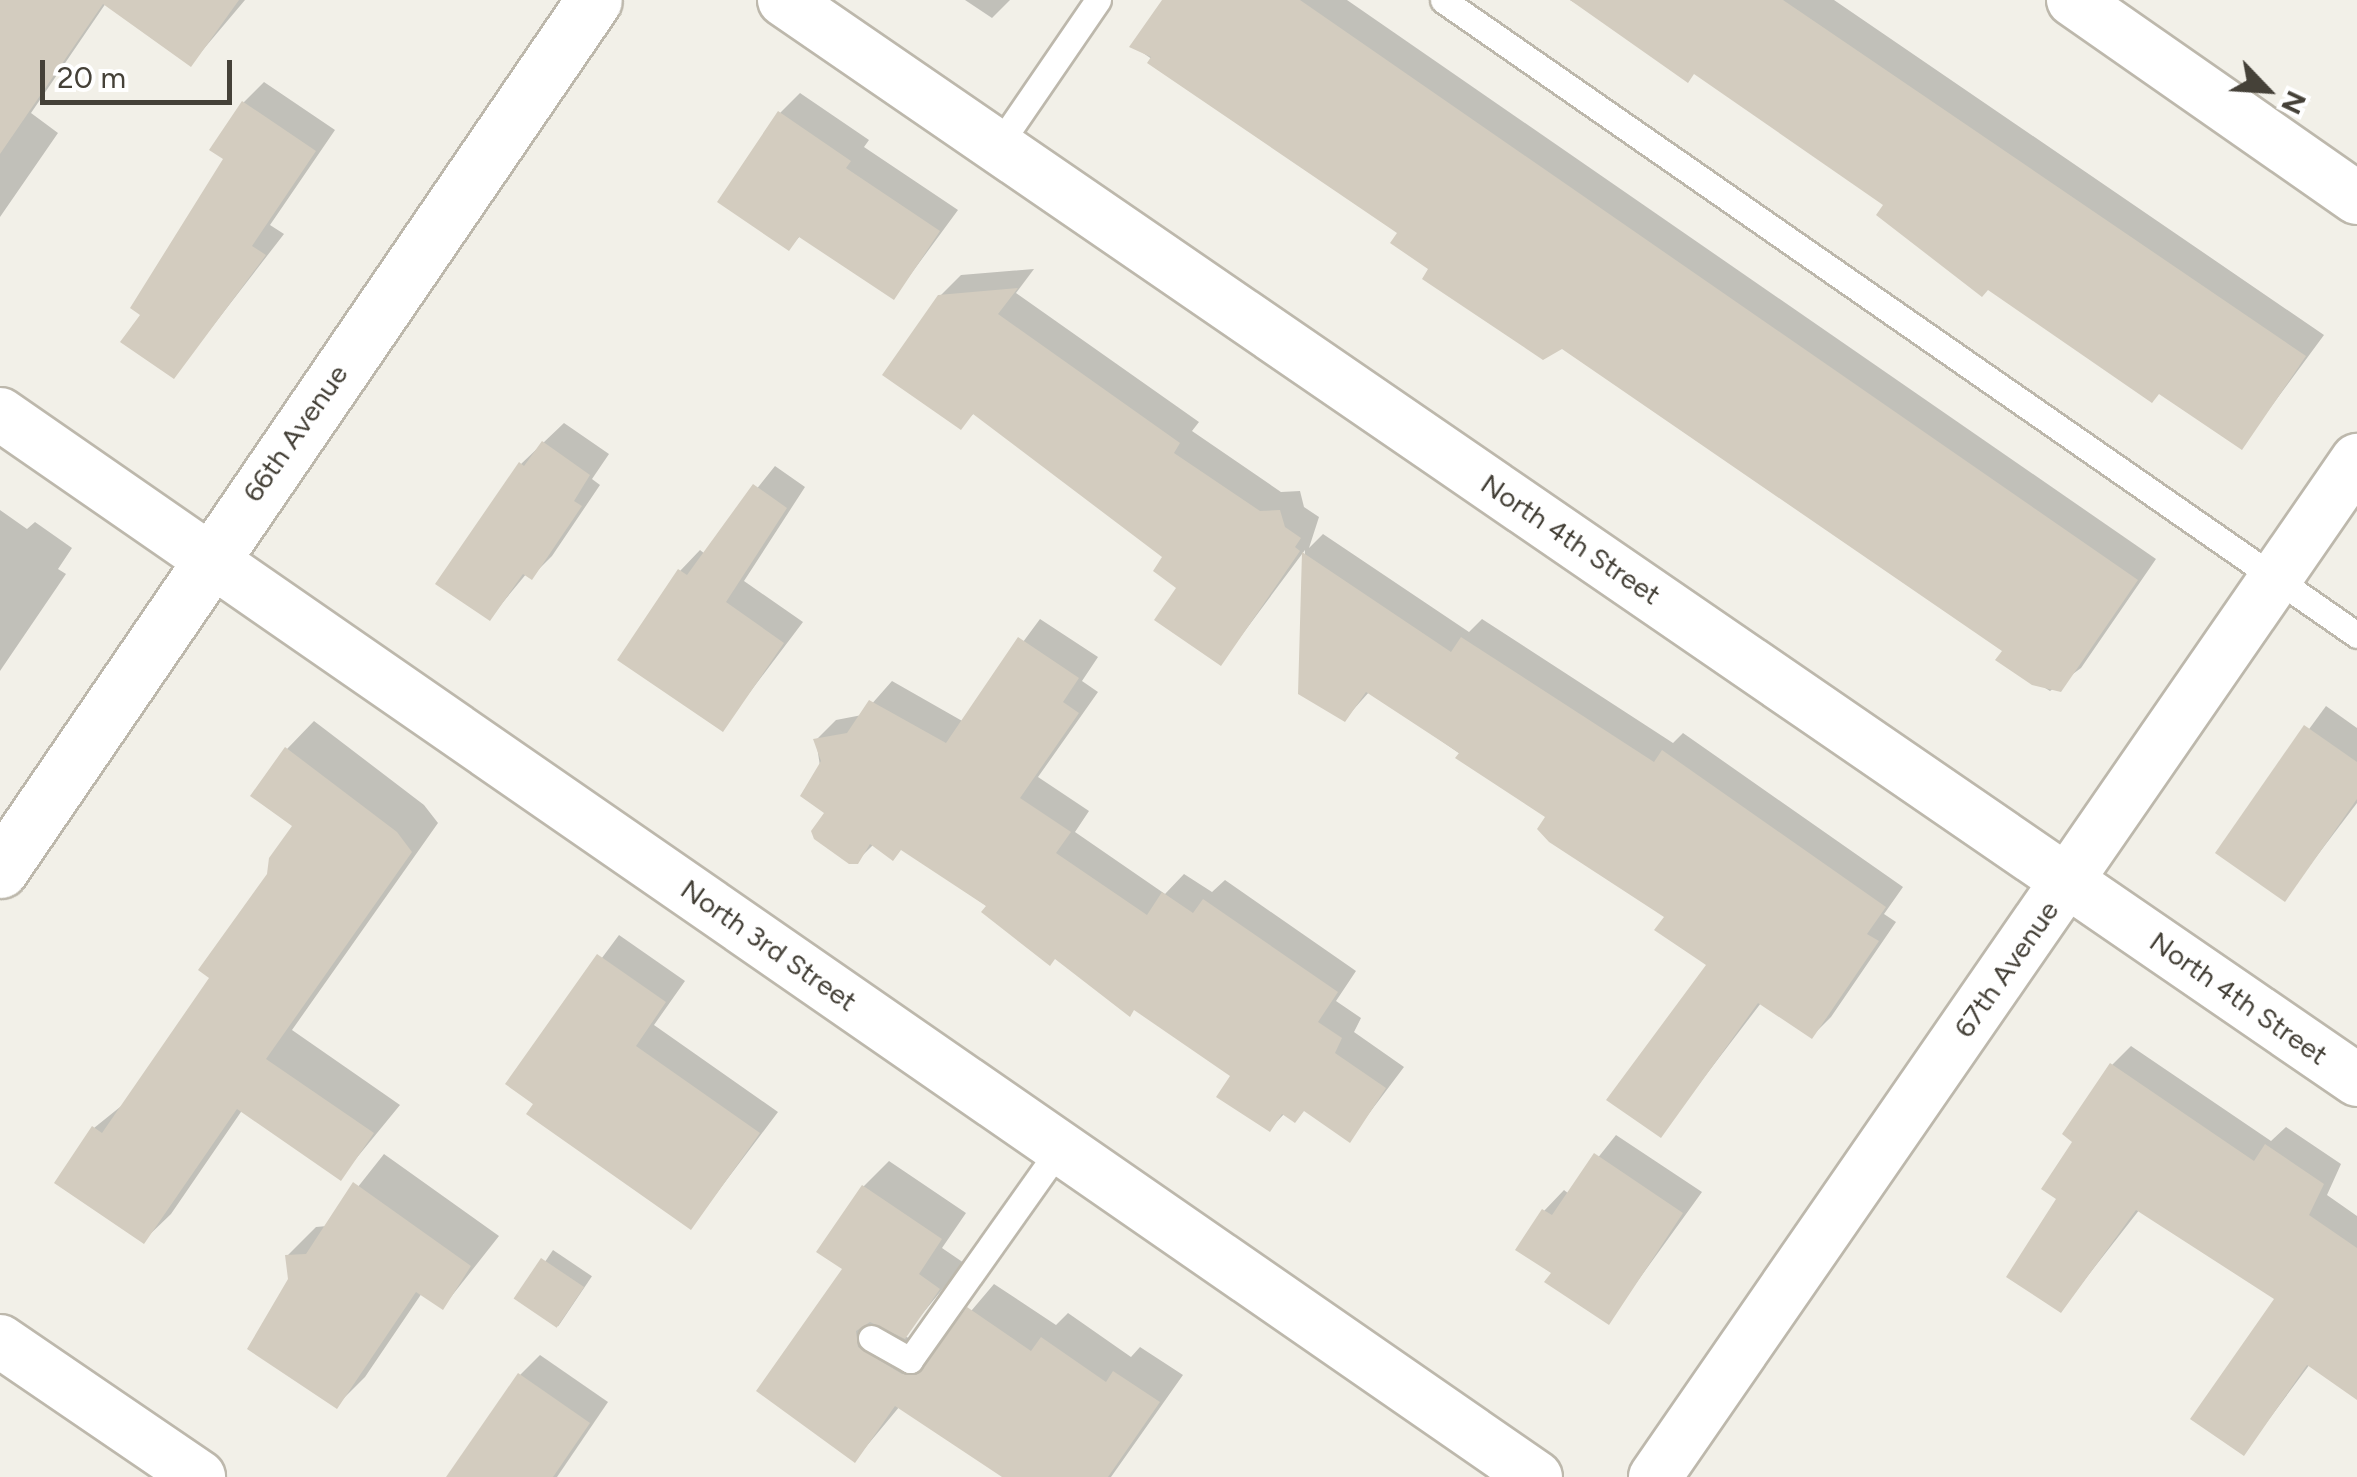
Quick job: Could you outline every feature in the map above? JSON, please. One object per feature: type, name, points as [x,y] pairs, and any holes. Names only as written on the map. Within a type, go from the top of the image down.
[{"type":"street","name":"66th Avenue","points":[[0,870],[209,558],[594,0]]},
{"type":"street","name":"North 4th Street","points":[[784,0],[2357,1080]]},
{"type":"street","points":[[2072,0],[2357,198]]},
{"type":"street","name":"North 3rd Street","points":[[0,414],[1536,1477]]},
{"type":"street","name":"67th Avenue","points":[[1655,1477],[2357,460]]},
{"type":"street","points":[[0,1340],[199,1477]]},
{"type":"lane","points":[[998,146],[1098,0]]},
{"type":"lane","points":[[1443,0],[2357,635]]},
{"type":"lane","points":[[872,1338],[910,1360],[1061,1147]]},
{"type":"building","points":[[0,0],[239,0],[191,67],[103,4],[0,154]]},
{"type":"building","points":[[1162,0],[1300,0],[2138,580],[2061,692],[2032,685],[1995,660],[2002,651],[1562,349],[1543,360],[1422,279],[1428,269],[1390,243],[1397,233],[1147,63],[1151,57],[1129,47]]},
{"type":"building","points":[[1570,0],[1783,0],[2306,356],[2242,450],[2159,394],[2152,403],[1988,290],[1982,297],[1876,215],[1883,205],[1694,74],[1688,83]]},
{"type":"building","points":[[242,101],[316,151],[252,246],[266,255],[174,379],[120,342],[140,315],[130,308],[223,159],[209,150]]},
{"type":"building","points":[[778,111],[851,161],[846,168],[940,231],[894,300],[799,237],[789,251],[717,202]]},
{"type":"building","points":[[1018,288],[998,314],[1180,443],[1174,453],[1260,511],[1280,510],[1285,527],[1301,538],[1295,547],[1300,551],[1221,666],[1154,620],[1176,588],[1153,571],[1162,557],[973,414],[961,430],[882,375],[938,295]]},
{"type":"building","points":[[542,441],[590,475],[574,501],[582,506],[532,580],[523,574],[490,621],[435,584],[519,462],[524,466]]},
{"type":"building","points":[[753,484],[787,508],[726,602],[784,643],[723,732],[617,660],[678,569],[687,575]]},
{"type":"building","points":[[1302,552],[1451,652],[1461,637],[1654,762],[1662,750],[1886,907],[1867,934],[1879,941],[1812,1039],[1758,1003],[1661,1138],[1606,1100],[1706,965],[1654,930],[1664,917],[1549,842],[1537,829],[1545,817],[1455,758],[1459,753],[1366,692],[1345,722],[1298,694]]},
{"type":"building","points":[[1018,637],[1079,678],[1063,702],[1079,713],[1020,798],[1071,832],[1056,853],[1147,915],[1162,892],[1193,913],[1203,899],[1338,992],[1318,1022],[1342,1038],[1335,1053],[1386,1088],[1350,1143],[1304,1111],[1295,1123],[1282,1114],[1270,1132],[1216,1097],[1230,1076],[1134,1010],[1130,1017],[1055,959],[1050,966],[981,912],[986,906],[901,850],[893,861],[870,844],[858,864],[849,864],[814,839],[811,831],[824,813],[800,796],[821,761],[813,739],[847,733],[869,700],[946,743]]},
{"type":"building","points":[[2304,725],[2357,762],[2357,799],[2285,902],[2215,853]]},
{"type":"building","points":[[285,747],[397,832],[412,852],[266,1059],[374,1133],[341,1181],[237,1109],[144,1244],[54,1183],[92,1126],[102,1133],[209,978],[198,970],[267,874],[269,858],[292,826],[250,796]]},
{"type":"building","points":[[597,954],[666,1002],[636,1046],[760,1133],[691,1230],[526,1114],[533,1104],[505,1084]]},
{"type":"building","points":[[2110,1063],[2254,1161],[2265,1144],[2324,1184],[2309,1215],[2357,1248],[2357,1400],[2307,1365],[2244,1456],[2190,1419],[2274,1299],[2136,1210],[2061,1313],[2006,1277],[2056,1199],[2041,1189],[2072,1142],[2062,1134]]},
{"type":"building","points":[[1594,1153],[1683,1213],[1609,1325],[1544,1282],[1551,1273],[1515,1250],[1542,1209],[1552,1215]]},
{"type":"building","points":[[353,1182],[471,1266],[443,1310],[416,1292],[337,1409],[247,1349],[288,1279],[285,1255],[306,1254]]},
{"type":"building","points":[[862,1185],[942,1239],[919,1274],[940,1289],[905,1339],[870,1322],[856,1331],[858,1347],[902,1374],[916,1375],[967,1307],[1031,1351],[1041,1337],[1106,1382],[1113,1371],[1160,1402],[1108,1477],[1002,1477],[895,1406],[855,1463],[756,1391],[842,1269],[816,1252]]},
{"type":"building","points":[[541,1258],[584,1287],[557,1328],[514,1299]]},
{"type":"building","points":[[518,1373],[590,1423],[553,1477],[446,1477]]}]
